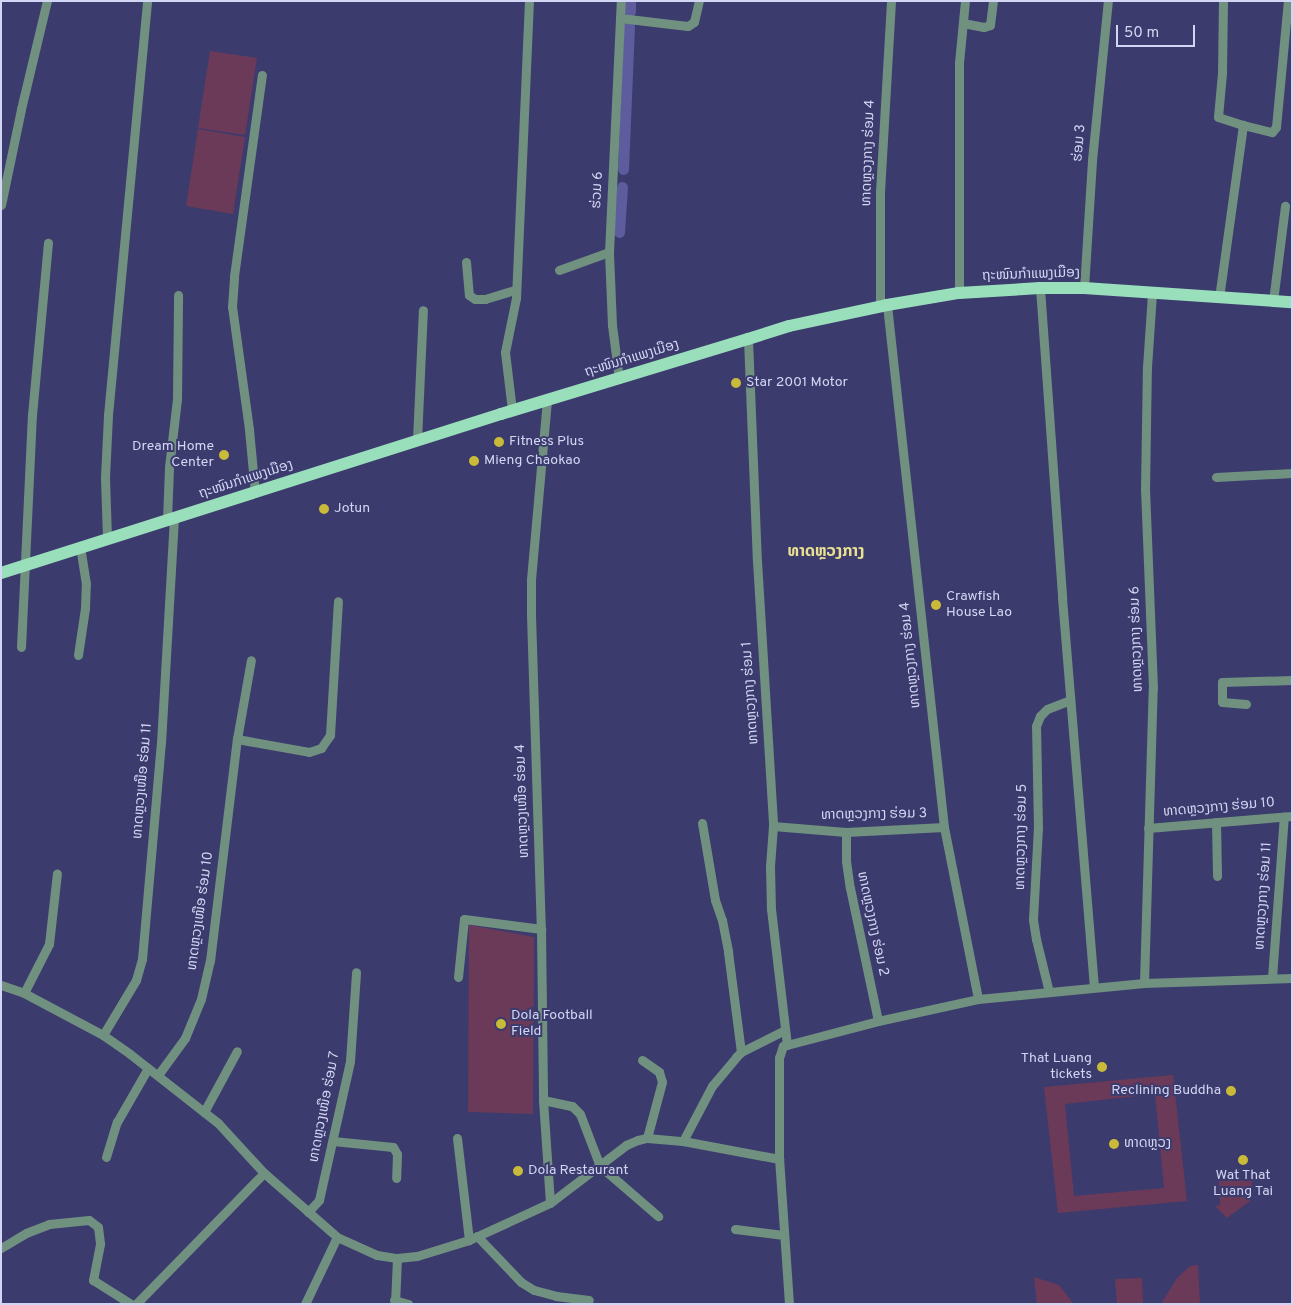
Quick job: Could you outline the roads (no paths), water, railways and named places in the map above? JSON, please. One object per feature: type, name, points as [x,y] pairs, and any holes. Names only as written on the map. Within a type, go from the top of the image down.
[{"type":"main road","name":"ຖະໜົນກຳແພງເມືອງ","points":[[1,573],[512,410],[789,326],[884,306],[959,292],[1040,288],[1084,288],[1292,302]]},
{"type":"street","points":[[1,205],[21,109],[47,1]]},
{"type":"street","points":[[107,538],[105,477],[108,415],[147,1]]},
{"type":"street","points":[[512,410],[505,352],[514,310],[529,1]]},
{"type":"street","name":"ຮ່ວມ 6","points":[[619,379],[612,325],[609,252],[621,1]]},
{"type":"street","points":[[620,18],[688,26],[694,22],[699,1]]},
{"type":"street","name":"ທາດຫຼວງກາງ ຮ່ອມ 4","points":[[891,1],[880,192],[884,306],[944,828],[978,999]]},
{"type":"street","points":[[959,292],[959,63],[965,1]]},
{"type":"street","points":[[963,23],[984,27],[990,24],[993,1]]},
{"type":"street","name":"ຮ່ອມ 3","points":[[1084,288],[1092,160],[1108,1]]},
{"type":"street","points":[[1223,1],[1222,72],[1218,118],[1272,132],[1276,127],[1288,1]]},
{"type":"street","points":[[255,493],[249,429],[232,307],[234,276],[262,75]]},
{"type":"street","points":[[1219,298],[1244,125]]},
{"type":"street","points":[[1274,301],[1285,206]]},
{"type":"street","points":[[21,647],[23,567],[32,416],[48,243]]},
{"type":"street","points":[[559,270],[609,252]]},
{"type":"street","points":[[466,262],[469,295],[475,300],[515,290]]},
{"type":"street","points":[[1040,288],[1070,700],[1094,987]]},
{"type":"street","name":"ທາດຫຼວງກາງ ຮ່ອມ 6","points":[[1144,983],[1153,688],[1145,490],[1147,367],[1152,294]]},
{"type":"street","name":"ທາດຫຼວງເໜືອ ຮ່ອມ 11","points":[[103,1035],[136,980],[142,959],[161,743],[170,519],[169,466],[177,399],[178,295]]},
{"type":"street","points":[[417,440],[423,310]]},
{"type":"street","name":"ທາດຫຼວງກາງ ຮ່ອມ 1","points":[[748,339],[757,561],[774,826],[770,866],[771,909],[788,1045]]},
{"type":"street","name":"ທາດຫຼວງເໜືອ ຮ່ອມ 4","points":[[547,400],[531,580],[531,615],[541,929],[543,1100],[550,1203]]},
{"type":"street","points":[[1216,477],[1292,473]]},
{"type":"street","points":[[78,655],[86,584],[80,548]]},
{"type":"street","points":[[237,740],[309,752],[321,748],[330,735],[338,601]]},
{"type":"street","name":"ທາດຫຼວງເໜືອ ຮ່ອມ 10","points":[[158,1075],[185,1038],[201,999],[210,962],[237,740],[251,660]]},
{"type":"street","points":[[1246,704],[1222,702],[1222,682],[1292,680]]},
{"type":"street","name":"ທາດຫຼວງກາງ ຮ່ອມ 5","points":[[1049,992],[1033,919],[1038,828],[1036,726],[1040,716],[1047,709],[1070,700]]},
{"type":"street","name":"ທາດຫຼວງກາງ ຮ່ອມ 10","points":[[1148,828],[1288,816]]},
{"type":"street","name":"ທາດຫຼວງກາງ ຮ່ອມ 11","points":[[1272,978],[1288,816]]},
{"type":"street","points":[[1216,822],[1217,876]]},
{"type":"street","points":[[702,823],[715,900],[722,920],[728,952],[741,1052]]},
{"type":"street","name":"ທາດຫຼວງກາງ ຮ່ອມ 3","points":[[774,826],[846,832],[944,828]]},
{"type":"street","name":"ທາດຫຼວງກາງ ຮ່ອມ 2","points":[[846,832],[846,861],[850,888],[878,1021]]},
{"type":"street","points":[[24,993],[48,944],[57,873]]},
{"type":"street","points":[[458,977],[464,919],[541,929]]},
{"type":"street","name":"ທາດຫຼວງເໜືອ ຮ່ອມ 7","points":[[308,1212],[319,1200],[350,1061],[356,972]]},
{"type":"street","points":[[789,1304],[779,1159],[780,1053],[783,1046],[878,1021],[978,999],[1144,983],[1292,978]]},
{"type":"street","points":[[1,985],[24,993],[103,1035],[158,1075],[218,1123],[264,1173],[337,1237],[370,1252],[397,1258],[417,1256],[473,1238],[550,1203],[626,1145],[647,1138],[683,1141],[779,1159]]},
{"type":"street","points":[[683,1141],[712,1086],[741,1052],[785,1030]]},
{"type":"street","points":[[204,1112],[237,1051]]},
{"type":"street","points":[[642,1060],[659,1072],[662,1082],[647,1138]]},
{"type":"street","points":[[106,1157],[117,1122],[148,1068]]},
{"type":"street","points":[[543,1100],[572,1106],[580,1114],[600,1166],[658,1216]]},
{"type":"street","points":[[457,1138],[473,1238],[521,1282],[534,1290],[556,1296],[590,1300]]},
{"type":"street","points":[[333,1141],[393,1147],[397,1154],[396,1178]]},
{"type":"street","points":[[136,1304],[264,1173]]},
{"type":"street","points":[[1,1248],[26,1233],[49,1224],[89,1220],[98,1227],[100,1244],[93,1280],[131,1304]]},
{"type":"street","points":[[735,1229],[784,1234]]},
{"type":"street","points":[[305,1304],[337,1237]]},
{"type":"street","points":[[397,1258],[395,1302],[408,1304]]},
{"type":"waterway","points":[[630,1],[630,11]]},
{"type":"waterway","points":[[623,169],[629,25]]},
{"type":"waterway","points":[[619,232],[622,187]]},
{"type":"place","name":"Star 2001 Motor","points":[[736,383]]},
{"type":"place","name":"Fitness Plus","points":[[499,442]]},
{"type":"place","name":"Dream Home Center","points":[[224,455]]},
{"type":"place","name":"Mieng Chaokao","points":[[474,461]]},
{"type":"place","name":"Jotun","points":[[324,509]]},
{"type":"place","name":"Crawfish House Lao","points":[[936,605]]},
{"type":"place","name":"Dola Football Field","points":[[501,1024]]},
{"type":"place","name":"That Luang tickets","points":[[1102,1067]]},
{"type":"place","name":"Reclining Buddha","points":[[1231,1091]]},
{"type":"place","name":"ທາດຫຼວງ","points":[[1114,1144]]},
{"type":"place","name":"Wat That Luang Tai","points":[[1243,1160]]},
{"type":"place","name":"Dola Restaurant","points":[[518,1171]]},
{"type":"district","name":"ທາດຫຼວງກາງ","points":[[826,552]]}]
